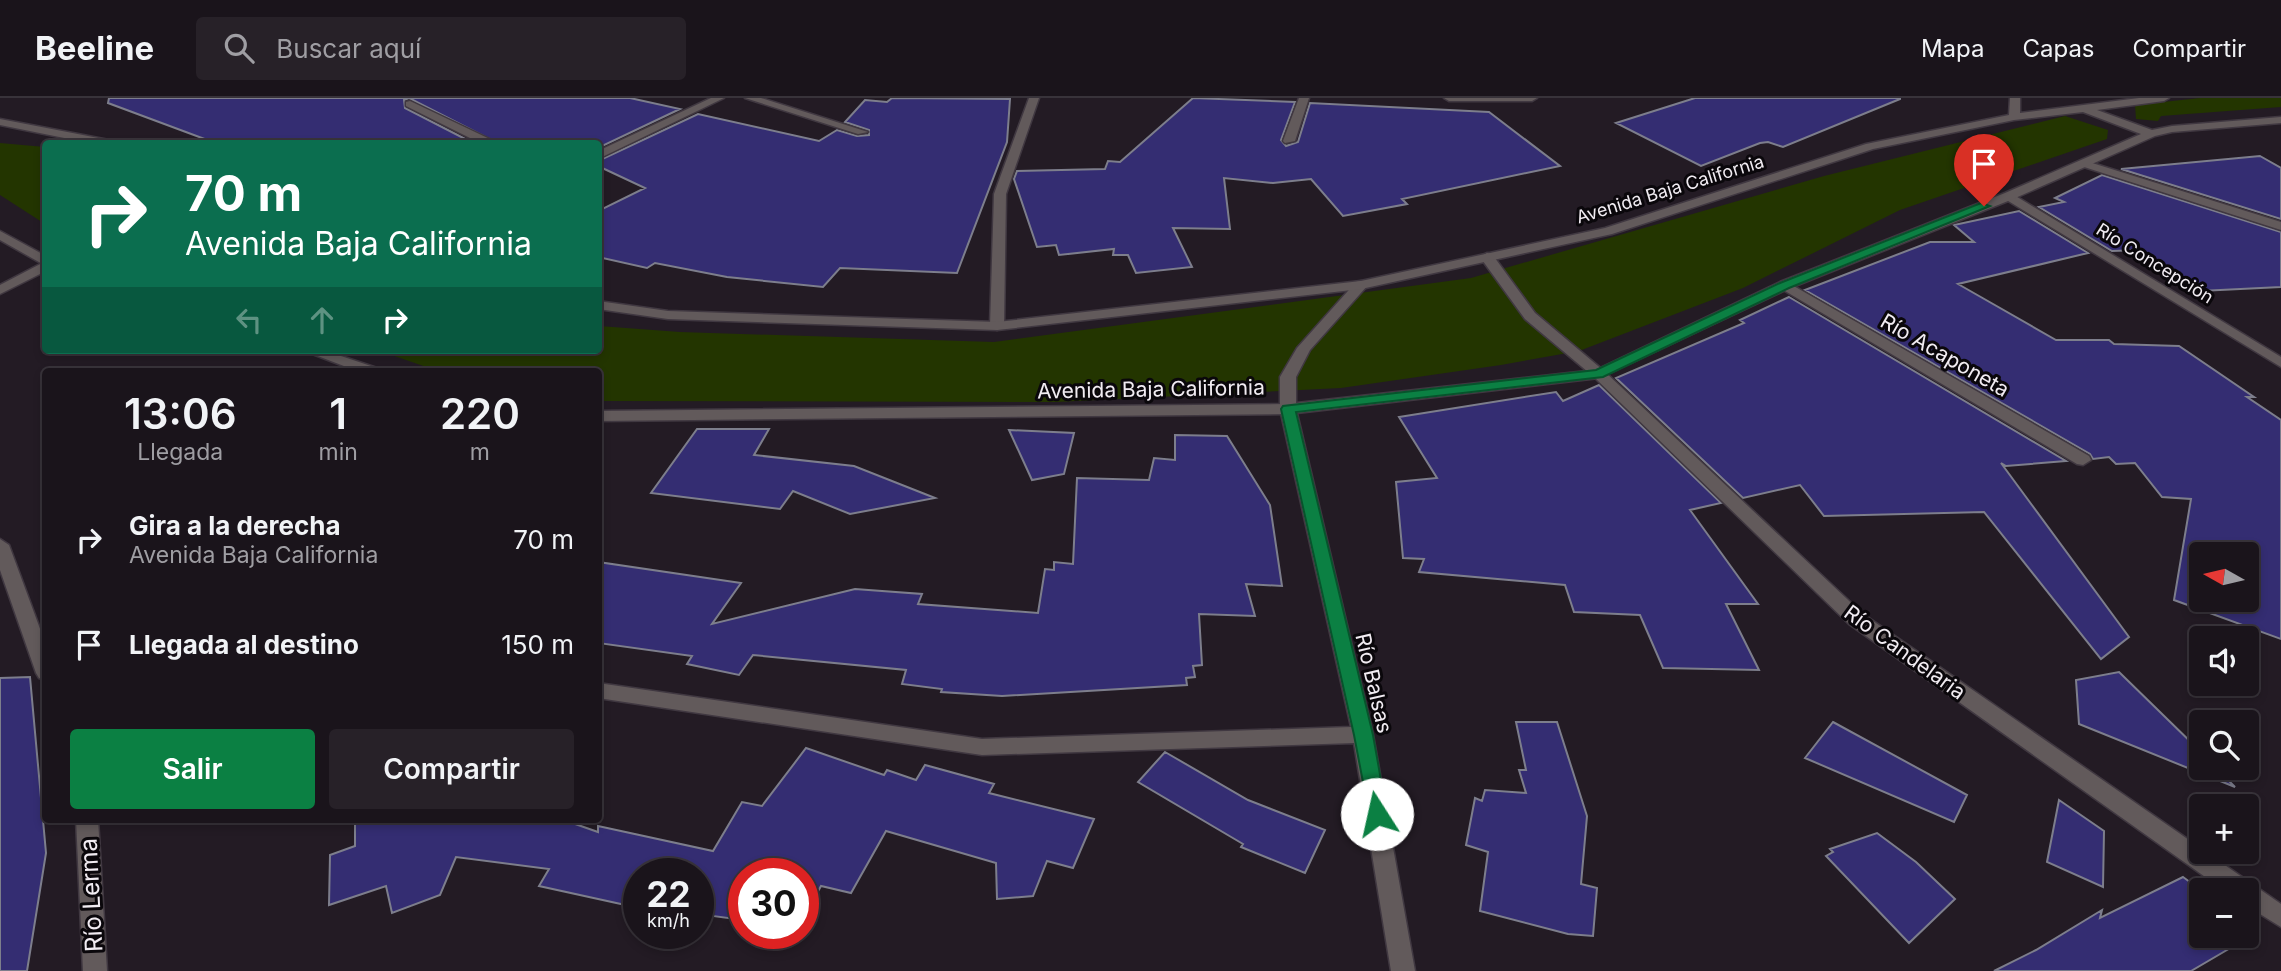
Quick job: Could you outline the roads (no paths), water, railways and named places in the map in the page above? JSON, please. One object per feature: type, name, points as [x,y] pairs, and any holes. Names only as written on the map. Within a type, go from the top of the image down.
[{"type":"street","points":[[602,154],[719,98]]},
{"type":"street","points":[[750,98],[862,132]]},
{"type":"street","points":[[997,326],[1000,194],[1034,98]]},
{"type":"street","points":[[1289,141],[1304,98]]},
{"type":"street","points":[[1449,98],[1532,98]]},
{"type":"street","points":[[2014,117],[2015,98]]},
{"type":"street","points":[[2060,98],[2151,134]]},
{"type":"street","name":"Avenida Baja California","points":[[602,307],[668,316],[997,326],[1361,285],[1608,231],[1870,146],[2014,117],[2164,98]]},
{"type":"street","points":[[410,104],[484,140]]},
{"type":"street","name":"Avenida Baja California","points":[[602,416],[1288,409],[1599,374],[1785,285],[2009,196],[2151,134],[2172,129],[2281,120]]},
{"type":"street","points":[[0,122],[93,140]]},
{"type":"street","points":[[2085,164],[2281,226]]},
{"type":"street","name":"Río Concepción","points":[[2009,196],[2281,363]]},
{"type":"street","points":[[0,235],[42,261]]},
{"type":"street","name":"Río Candelaria","points":[[1487,257],[1530,316],[1599,374],[1856,619],[2225,878]]},
{"type":"street","points":[[0,290],[42,265]]},
{"type":"street","name":"Río Balsas","points":[[1361,285],[1304,348],[1288,377],[1288,409],[1363,735],[1403,971]]},
{"type":"street","name":"Río Acaponeta","points":[[1785,285],[2083,460]]},
{"type":"street","points":[[321,354],[363,368]]},
{"type":"street","points":[[0,545],[42,662]]},
{"type":"street","points":[[602,691],[982,747],[1363,735]]},
{"type":"street","name":"Río Lerma","points":[[87,823],[95,971]]},
{"type":"street","name":"Río Candelaria","points":[[2259,902],[2281,917]]}]
